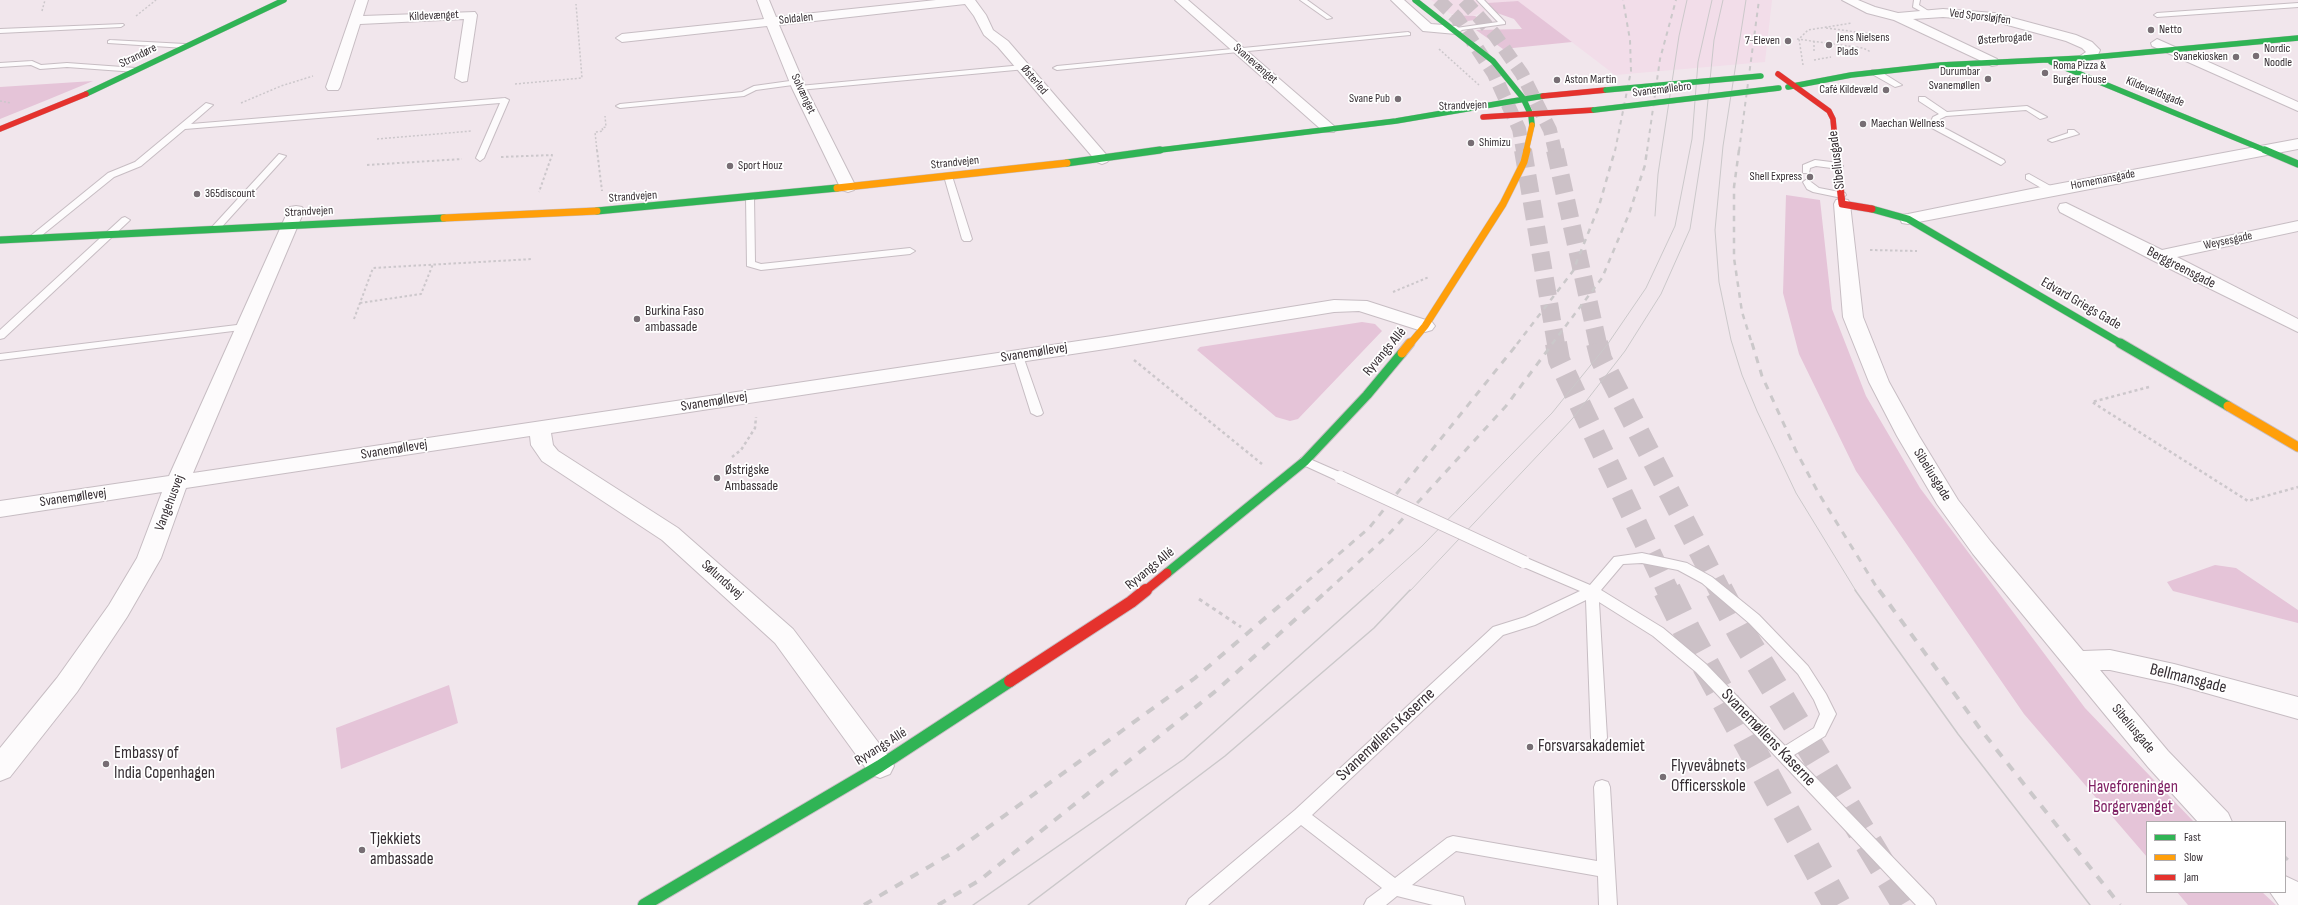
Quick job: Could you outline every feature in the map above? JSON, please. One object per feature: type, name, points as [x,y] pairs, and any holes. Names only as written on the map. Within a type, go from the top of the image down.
[{"type":"street","name":"Strandøre","points":[[0,129],[63,105],[284,0]]},
{"type":"street","points":[[333,87],[362,0]]},
{"type":"street","name":"Solvænget","points":[[762,0],[798,85],[844,178]]},
{"type":"street","name":"Soldalen","points":[[622,38],[968,0]]},
{"type":"street","name":"Østerled","points":[[968,0],[980,14],[988,32],[1003,44],[1093,152]]},
{"type":"street","name":"Svanevænget","points":[[1182,0],[1329,129]]},
{"type":"street","points":[[1397,0],[1426,28],[1456,30]]},
{"type":"street","points":[[1415,0],[1456,30],[1493,61],[1523,98],[1531,115]]},
{"type":"street","name":"Ved Sporsløjfen","points":[[1848,0],[1881,13],[1898,17],[1974,53],[1993,57]]},
{"type":"street","name":"Ved Sporsløjfen","points":[[1898,17],[1928,13],[1958,13],[1994,17],[2059,33],[2086,51]]},
{"type":"street","name":"Kildevænget","points":[[356,20],[471,15],[462,78]]},
{"type":"street","name":"Østerbrogade","points":[[2134,44],[2236,42],[2298,38]]},
{"type":"street","name":"Østerbrogade","points":[[2064,46],[2086,51],[2173,50],[2236,42]]},
{"type":"street","points":[[2157,43],[2298,107]]},
{"type":"street","name":"Østerbrogade","points":[[1796,86],[1875,72],[1993,57],[2048,60],[2086,51],[2103,44]]},
{"type":"street","name":"Kildevældsgade","points":[[2012,52],[2048,60],[2298,164]]},
{"type":"street","name":"Østerbrogade","points":[[1875,62],[1974,53]]},
{"type":"street","points":[[1778,74],[1804,71]]},
{"type":"street","name":"Svanemøllebro","points":[[1523,98],[1778,74]]},
{"type":"street","name":"Sibeliusgade","points":[[1778,74],[1829,111],[1833,119],[1839,166],[1845,249],[1853,317],[1879,382],[1898,418],[1949,504],[1982,548],[2030,608],[2077,661],[2158,759],[2216,821]]},
{"type":"street","name":"Svanemøllebro","points":[[1531,115],[1594,110],[1796,86]]},
{"type":"street","name":"Strandvejen","points":[[0,240],[215,229],[294,215],[611,210],[750,197],[844,178],[948,176],[1093,152],[1264,136],[1396,121],[1523,98]]},
{"type":"street","name":"Strandvejen","points":[[1396,121],[1531,115]]},
{"type":"street","name":"Ryvangs Allé","points":[[644,905],[880,766],[1132,602],[1283,481],[1305,461],[1367,395],[1426,326],[1503,204],[1524,162],[1533,128],[1531,115]]},
{"type":"street","name":"Strandvejen","points":[[1093,152],[1264,136]]},
{"type":"street","name":"Hornemansgade","points":[[1908,219],[2051,190],[2298,144]]},
{"type":"street","name":"Edvard Griegs Gade","points":[[1842,199],[1908,219],[2298,447]]},
{"type":"street","name":"Berggreensgade","points":[[2066,208],[2298,326]]},
{"type":"street","points":[[212,216],[243,214]]},
{"type":"street","name":"Vangehusvej","points":[[0,769],[67,685],[118,611],[149,558],[177,483],[294,215]]},
{"type":"street","points":[[110,221],[129,220]]},
{"type":"street","points":[[37,224],[66,223]]},
{"type":"street","name":"Weysesgade","points":[[2158,256],[2298,226]]},
{"type":"street","name":"Svanemøllevej","points":[[0,509],[1112,342],[1334,306],[1360,305],[1426,326]]},
{"type":"street","name":"Sølundsvej","points":[[540,428],[542,445],[550,456],[670,534],[784,636],[880,766]]},
{"type":"street","name":"Bellmansgade","points":[[2077,661],[2110,660],[2174,674],[2298,708]]},
{"type":"street","points":[[2286,891],[2298,902]]},
{"type":"lane","points":[[1304,0],[1329,18]]},
{"type":"lane","points":[[1456,30],[1503,23],[1480,0]]},
{"type":"lane","points":[[1917,0],[1915,6],[1928,13]]},
{"type":"lane","points":[[2157,14],[2298,5]]},
{"type":"lane","points":[[0,31],[121,25]]},
{"type":"lane","points":[[1057,68],[1408,34]]},
{"type":"lane","points":[[110,42],[185,46]]},
{"type":"lane","points":[[0,65],[32,63],[40,67],[67,65],[136,70]]},
{"type":"lane","points":[[620,106],[744,94],[754,88],[1023,67]]},
{"type":"lane","points":[[1875,72],[1898,86]]},
{"type":"lane","points":[[1922,99],[1945,114]]},
{"type":"lane","points":[[184,127],[504,100],[480,158]]},
{"type":"lane","points":[[33,238],[111,175],[138,164],[210,105]]},
{"type":"lane","points":[[2001,162],[1933,125],[1937,117],[1945,114],[2027,108],[2043,117]]},
{"type":"lane","points":[[2052,140],[2075,134],[2071,132]]},
{"type":"lane","points":[[215,229],[282,156]]},
{"type":"lane","points":[[1806,170],[1806,167],[1815,164],[1839,166]]},
{"type":"lane","points":[[948,176],[967,239]]},
{"type":"lane","points":[[2029,178],[2051,190]]},
{"type":"lane","points":[[1807,182],[1810,187],[1816,190],[1842,199]]},
{"type":"lane","points":[[750,197],[750,264],[761,267],[910,251]]},
{"type":"lane","points":[[0,336],[110,234],[129,220]]},
{"type":"lane","points":[[0,357],[245,327]]},
{"type":"lane","points":[[1018,356],[1037,413]]},
{"type":"lane","points":[[1305,461],[1524,562],[1592,591]]},
{"type":"lane","points":[[1599,738],[1592,591],[1619,560],[1642,558],[1682,566],[1707,580],[1754,619],[1803,670],[1821,698],[1828,714],[1820,732],[1784,754]]},
{"type":"lane","name":"Svanemøllens Kaserne","points":[[1195,905],[1301,815],[1498,631],[1530,621],[1592,591],[1658,632],[1702,668],[1927,905]]},
{"type":"lane","points":[[1602,786],[1608,905]]},
{"type":"lane","points":[[1301,815],[1395,888],[1456,903],[1456,905]]},
{"type":"lane","points":[[1373,905],[1453,843],[1606,870]]},
{"type":"path","points":[[121,25],[156,0]]},
{"type":"path","points":[[508,85],[582,78],[576,4]]},
{"type":"path","points":[[1798,39],[1808,30],[1873,20],[1881,13]]},
{"type":"path","points":[[1822,27],[1892,37]]},
{"type":"path","points":[[1426,28],[1417,28],[1481,87],[1483,94],[1466,96],[1471,108]]},
{"type":"path","points":[[1798,39],[1862,48],[1872,53]]},
{"type":"path","points":[[1798,39],[1804,71]]},
{"type":"path","points":[[1814,41],[1814,52]]},
{"type":"path","points":[[207,125],[230,108],[281,86],[340,67]]},
{"type":"path","points":[[603,197],[595,132],[602,131],[602,128],[606,127],[604,111],[621,108],[620,106]]},
{"type":"path","points":[[377,139],[492,129]]},
{"type":"path","points":[[368,165],[552,155],[539,194]]},
{"type":"path","points":[[1845,249],[1963,252]]},
{"type":"path","points":[[354,319],[373,268],[533,258]]},
{"type":"path","points":[[1360,305],[1402,289],[1468,259]]},
{"type":"path","points":[[360,303],[421,294],[433,264]]},
{"type":"path","points":[[1112,342],[1283,481]]},
{"type":"path","points":[[2181,379],[2092,402],[2248,502],[2298,486]]},
{"type":"path","points":[[732,456],[741,450],[754,428],[760,395]]},
{"type":"path","points":[[1199,600],[1241,627]]},
{"type":"shaded area","points":[[1431,0],[1772,0],[1765,62],[1615,75],[1518,1],[1479,4],[1486,11],[1473,16],[1451,14]]},
{"type":"green space","points":[[1518,1],[1572,42],[1503,49],[1476,30],[1522,29],[1514,19],[1497,13],[1487,3]]},
{"type":"green space","points":[[1451,15],[1475,16],[1481,19],[1461,22]]},
{"type":"green space","points":[[93,81],[47,100],[0,119],[0,87]]},
{"type":"green space","name":"Haveforeningen Borgervænget","points":[[1786,195],[1820,200],[1832,309],[1866,396],[1920,488],[2085,708],[2193,821],[2146,821],[2146,856],[2024,714],[1856,471],[1799,354],[1783,293]]},
{"type":"green space","points":[[1362,322],[1375,324],[1382,331],[1298,419],[1290,421],[1276,417],[1197,350],[1200,347]]},
{"type":"green space","points":[[2215,565],[2236,568],[2298,610],[2298,623],[2173,591],[2167,582]]},
{"type":"green space","points":[[449,685],[458,723],[341,769],[336,728]]},
{"type":"green space","points":[[2178,893],[2263,893],[2276,905],[2188,905]]},
{"type":"tunnel","points":[[1438,0],[1457,18],[1494,74],[1519,129],[1523,151]]},
{"type":"tunnel","points":[[1464,0],[1494,34],[1522,74],[1550,130],[1555,151]]},
{"type":"tunnel","points":[[1523,150],[1556,344]]},
{"type":"tunnel","points":[[1555,150],[1598,344]]},
{"type":"tunnel","points":[[1556,343],[1559,360],[1668,591]]},
{"type":"tunnel","points":[[1597,343],[1601,359],[1720,591]]},
{"type":"tunnel","points":[[1667,590],[1687,631],[1837,905]]},
{"type":"tunnel","points":[[1719,590],[1742,634],[1906,905]]},
{"type":"tram line","points":[[1655,216],[1658,174],[1679,36],[1687,0]]},
{"type":"tram line","points":[[1372,591],[1422,546],[1552,413],[1607,345],[1646,288],[1675,226],[1692,139],[1698,62],[1712,0]]},
{"type":"tram line","points":[[1410,591],[1573,418],[1625,351],[1661,294],[1690,229],[1704,140],[1714,40],[1723,0]]},
{"type":"tram line","points":[[1746,0],[1723,146],[1715,230],[1719,282],[1731,340],[1742,375],[1757,411],[1796,493],[1856,591]]},
{"type":"tram line","points":[[973,905],[1184,759],[1373,590]]},
{"type":"tram line","points":[[1028,905],[1225,756],[1374,628],[1410,590]]},
{"type":"tram line","points":[[1855,590],[1958,734],[2090,905]]},
{"type":"railway","points":[[1615,151],[1631,71],[1630,40],[1623,0]]},
{"type":"railway","points":[[1647,151],[1660,59],[1676,0]]},
{"type":"railway","points":[[1739,151],[1759,0]]},
{"type":"railway","points":[[1517,344],[1573,271],[1599,206],[1615,150]]},
{"type":"railway","points":[[1552,344],[1602,278],[1629,214],[1645,165],[1647,150]]},
{"type":"railway","points":[[1739,150],[1734,187],[1734,258],[1742,312],[1752,344]]},
{"type":"railway","points":[[1296,591],[1369,528],[1518,343]]},
{"type":"railway","points":[[1327,591],[1387,536],[1506,406],[1553,343]]},
{"type":"railway","points":[[1752,343],[1762,376],[1796,451],[1819,494],[1879,591]]},
{"type":"railway","points":[[864,905],[954,852],[1195,678],[1298,590]]},
{"type":"railway","points":[[938,905],[980,880],[1217,690],[1328,590]]},
{"type":"railway","points":[[1879,590],[1981,730],[2120,905]]},
{"type":"traffic: fast","points":[[86,94],[284,0]]},
{"type":"traffic: fast","points":[[1415,0],[1493,61],[1523,98],[1531,115],[1532,125]]},
{"type":"traffic: fast","points":[[1788,87],[1851,75],[1941,65],[2084,58],[2298,38]]},
{"type":"traffic: fast","points":[[2051,62],[2298,164]]},
{"type":"traffic: fast","points":[[1606,90],[1761,76]]},
{"type":"traffic: fast","points":[[1594,110],[1779,88]]},
{"type":"traffic: fast","points":[[1067,163],[1264,136],[1396,121],[1543,96]]},
{"type":"traffic: fast","points":[[597,211],[676,205],[837,188]]},
{"type":"traffic: fast","points":[[1872,209],[1908,219],[2228,406]]},
{"type":"traffic: fast","points":[[0,240],[444,218]]},
{"type":"traffic: fast","points":[[1167,573],[1305,461],[1367,395],[1402,353]]},
{"type":"traffic: fast","points":[[644,905],[880,766],[1010,681]]},
{"type":"traffic: slow","points":[[1402,353],[1425,326],[1503,204],[1524,162],[1532,125]]},
{"type":"traffic: slow","points":[[837,188],[1067,163]]},
{"type":"traffic: slow","points":[[444,218],[597,211]]},
{"type":"traffic: slow","points":[[2228,406],[2298,447]]},
{"type":"traffic: jam","points":[[1778,74],[1829,111],[1833,119],[1842,204],[1872,209]]},
{"type":"traffic: jam","points":[[1543,96],[1606,90]]},
{"type":"traffic: jam","points":[[0,129],[63,105],[86,94]]},
{"type":"traffic: jam","points":[[1483,117],[1594,110]]},
{"type":"traffic: jam","points":[[1010,681],[1131,602],[1167,573]]},
{"type":"place","name":"Netto","points":[[2151,30]]},
{"type":"place","name":"7-Eleven","points":[[1788,41]]},
{"type":"place","name":"Jens Nielsens Plads","points":[[1829,45]]},
{"type":"place","name":"Nordic Noodle","points":[[2256,56]]},
{"type":"place","name":"Svanekiosken","points":[[2236,57]]},
{"type":"place","name":"Roma Pizza & Burger House","points":[[2045,73]]},
{"type":"place","name":"Durumbar Svanemøllen","points":[[1988,79]]},
{"type":"place","name":"Aston Martin","points":[[1557,80]]},
{"type":"place","name":"Café Kildevæld","points":[[1886,90]]},
{"type":"place","name":"Svane Pub","points":[[1398,99]]},
{"type":"place","name":"Maechan Wellness","points":[[1863,124]]},
{"type":"place","name":"Shimizu","points":[[1471,143]]},
{"type":"place","name":"Sport Houz","points":[[730,166]]},
{"type":"place","name":"Shell Express","points":[[1810,177]]},
{"type":"place","name":"365discount","points":[[197,194]]},
{"type":"place","name":"Burkina Faso ambassade","points":[[637,319]]},
{"type":"place","name":"Østrigske Ambassade","points":[[717,478]]},
{"type":"place","name":"Forsvarsakademiet","points":[[1530,747]]},
{"type":"place","name":"Embassy of India Copenhagen","points":[[106,764]]},
{"type":"place","name":"Flyvevåbnets Officersskole","points":[[1663,777]]},
{"type":"place","name":"Tjekkiets ambassade","points":[[362,850]]}]
